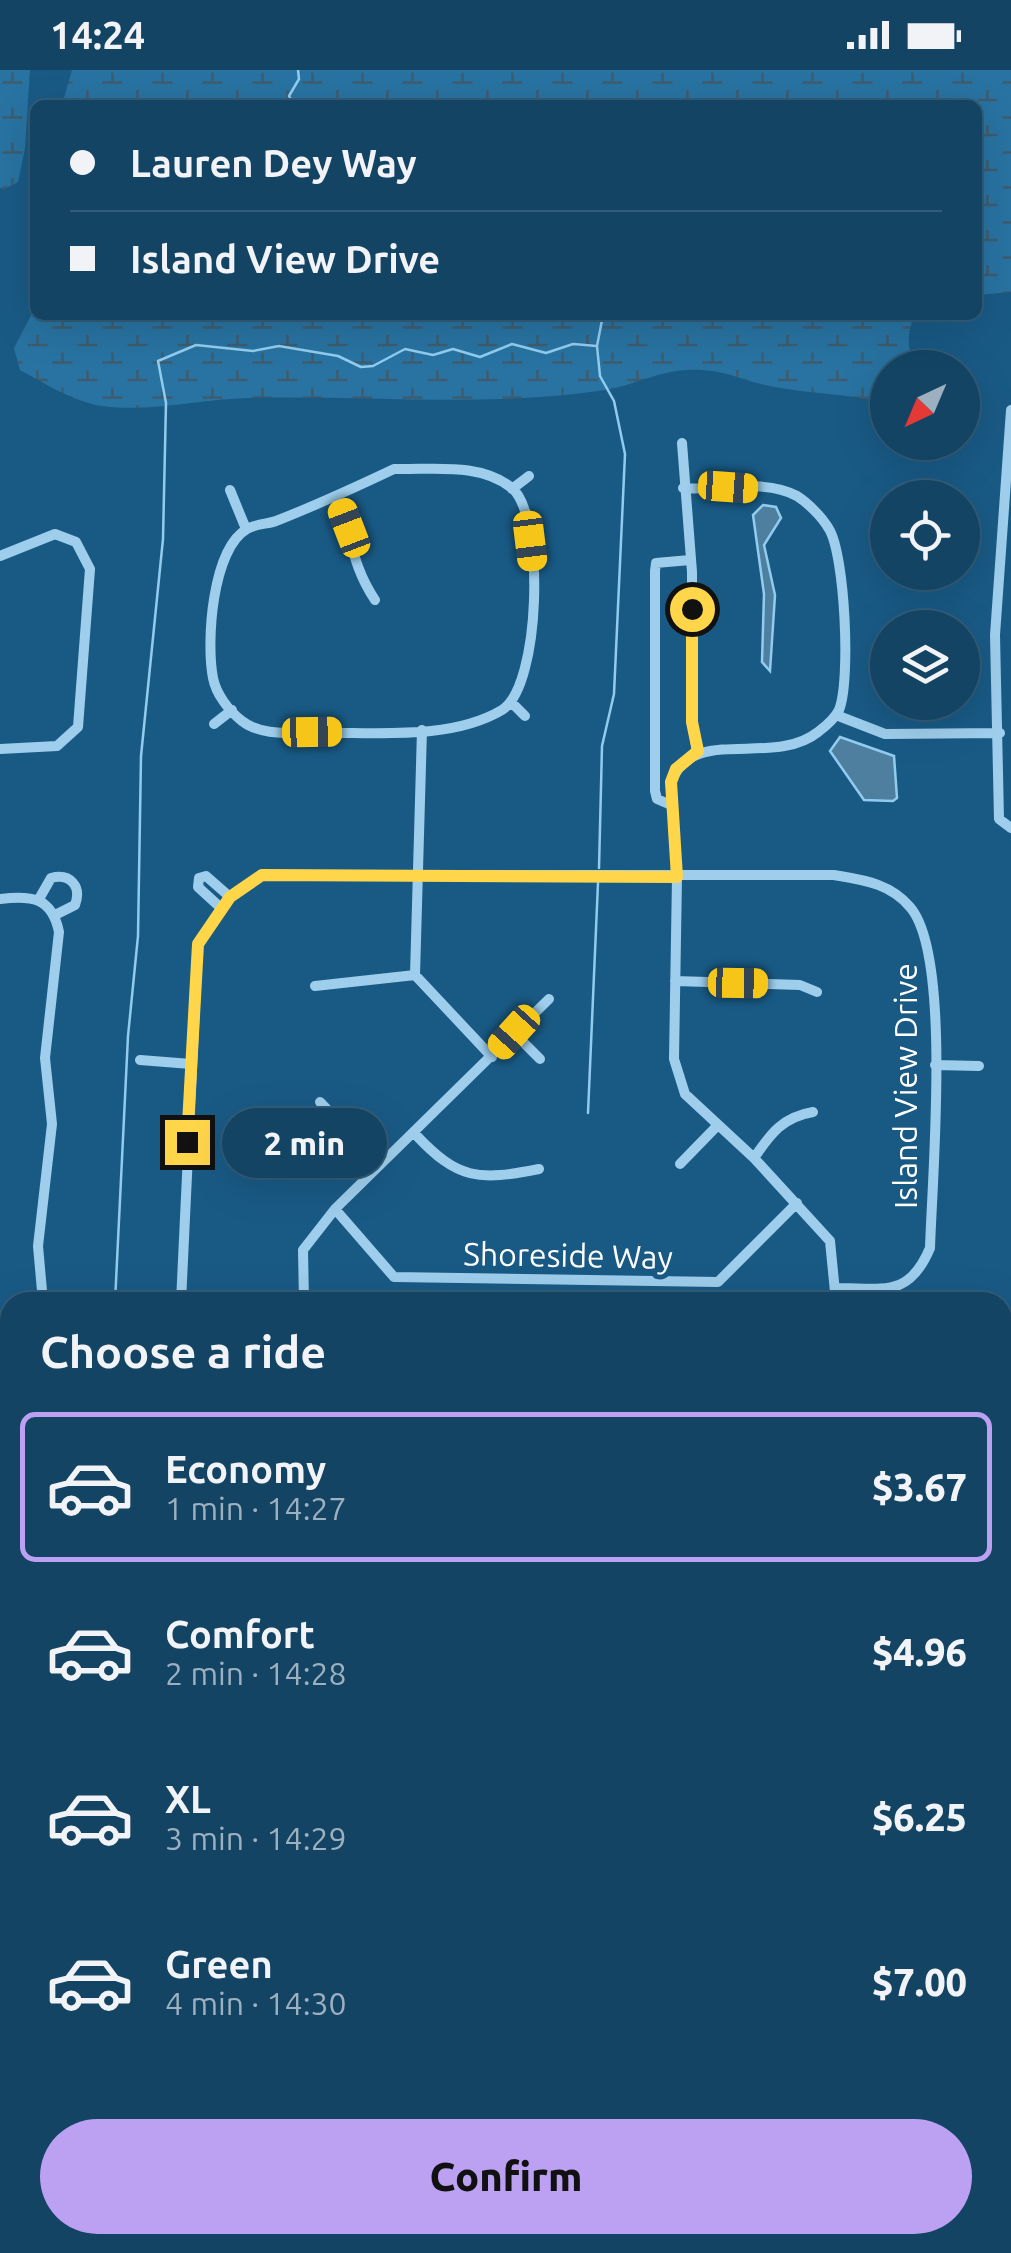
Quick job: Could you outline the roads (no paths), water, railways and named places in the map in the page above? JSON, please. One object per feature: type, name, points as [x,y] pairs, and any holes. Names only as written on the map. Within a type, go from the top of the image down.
[{"type":"street","points":[[1006,826],[995,635],[1011,410]]},
{"type":"street","points":[[682,444],[690,560],[692,722],[698,751]]},
{"type":"street","points":[[394,469],[478,470],[512,489],[526,508],[533,574],[529,660],[510,702],[472,724],[422,730],[276,733],[244,723],[222,701],[213,678],[214,596],[222,558],[246,529],[336,496],[394,469]]},
{"type":"street","points":[[512,489],[528,476]]},
{"type":"street","points":[[683,488],[776,490],[796,496],[829,530],[840,566],[843,692],[836,715],[816,734],[779,750],[698,751],[676,769],[671,805],[677,877],[674,1059],[684,1094],[716,1128],[754,1158],[830,1240],[836,1292]]},
{"type":"street","points":[[230,490],[246,529]]},
{"type":"street","points":[[336,496],[349,528],[357,573],[376,600]]},
{"type":"street","points":[[0,556],[55,534],[76,542],[85,551],[90,569],[78,726],[57,746],[0,749]]},
{"type":"street","points":[[671,805],[657,799],[655,791],[655,571],[656,563],[690,560]]},
{"type":"street","points":[[510,702],[525,716]]},
{"type":"street","points":[[214,724],[232,710]]},
{"type":"street","points":[[836,715],[886,734],[1000,733]]},
{"type":"street","points":[[422,730],[415,975],[492,1057]]},
{"type":"street","name":"Island View Drive","points":[[181,1292],[198,944],[230,897],[262,875],[418,872],[677,877],[834,875],[881,884],[912,908],[931,950],[935,1064],[930,1248],[919,1275],[898,1288],[836,1288]]},
{"type":"street","points":[[39,899],[51,878],[62,876],[74,882],[76,904],[56,916]]},
{"type":"street","points":[[221,908],[198,886],[198,878],[206,876],[230,897]]},
{"type":"street","points":[[0,899],[28,895],[39,899],[56,916],[58,932],[45,1058],[52,1124],[38,1246],[42,1292]]},
{"type":"street","points":[[315,986],[415,975]]},
{"type":"street","points":[[675,981],[800,984],[818,992]]},
{"type":"street","points":[[304,1292],[304,1250],[336,1209],[378,1163],[415,1134],[549,999]]},
{"type":"street","points":[[514,1032],[540,1059]]},
{"type":"street","points":[[140,1060],[191,1064]]},
{"type":"street","points":[[935,1064],[979,1066]]},
{"type":"street","points":[[320,1102],[378,1163]]},
{"type":"street","points":[[754,1158],[793,1115],[813,1112]]},
{"type":"street","points":[[680,1164],[716,1128]]},
{"type":"street","points":[[415,1134],[444,1164],[471,1176],[539,1169]]},
{"type":"street","name":"Shoreside Way","points":[[336,1209],[394,1277],[718,1282],[797,1203]]},
{"type":"waterway","points":[[291,100],[289,96],[299,79],[298,70]]},
{"type":"waterway","points":[[599,868],[602,746],[614,694],[625,454],[614,401],[600,376],[597,346],[602,320]]},
{"type":"waterway","points":[[115,1292],[128,1036],[138,936],[141,756],[163,539],[166,403],[158,361],[196,345],[253,351],[279,346],[338,356],[361,367],[373,366],[405,349],[433,355],[453,349],[480,357],[512,344],[546,353],[573,344],[597,346]]},
{"type":"waterway","points":[[588,1113],[598,883]]}]
